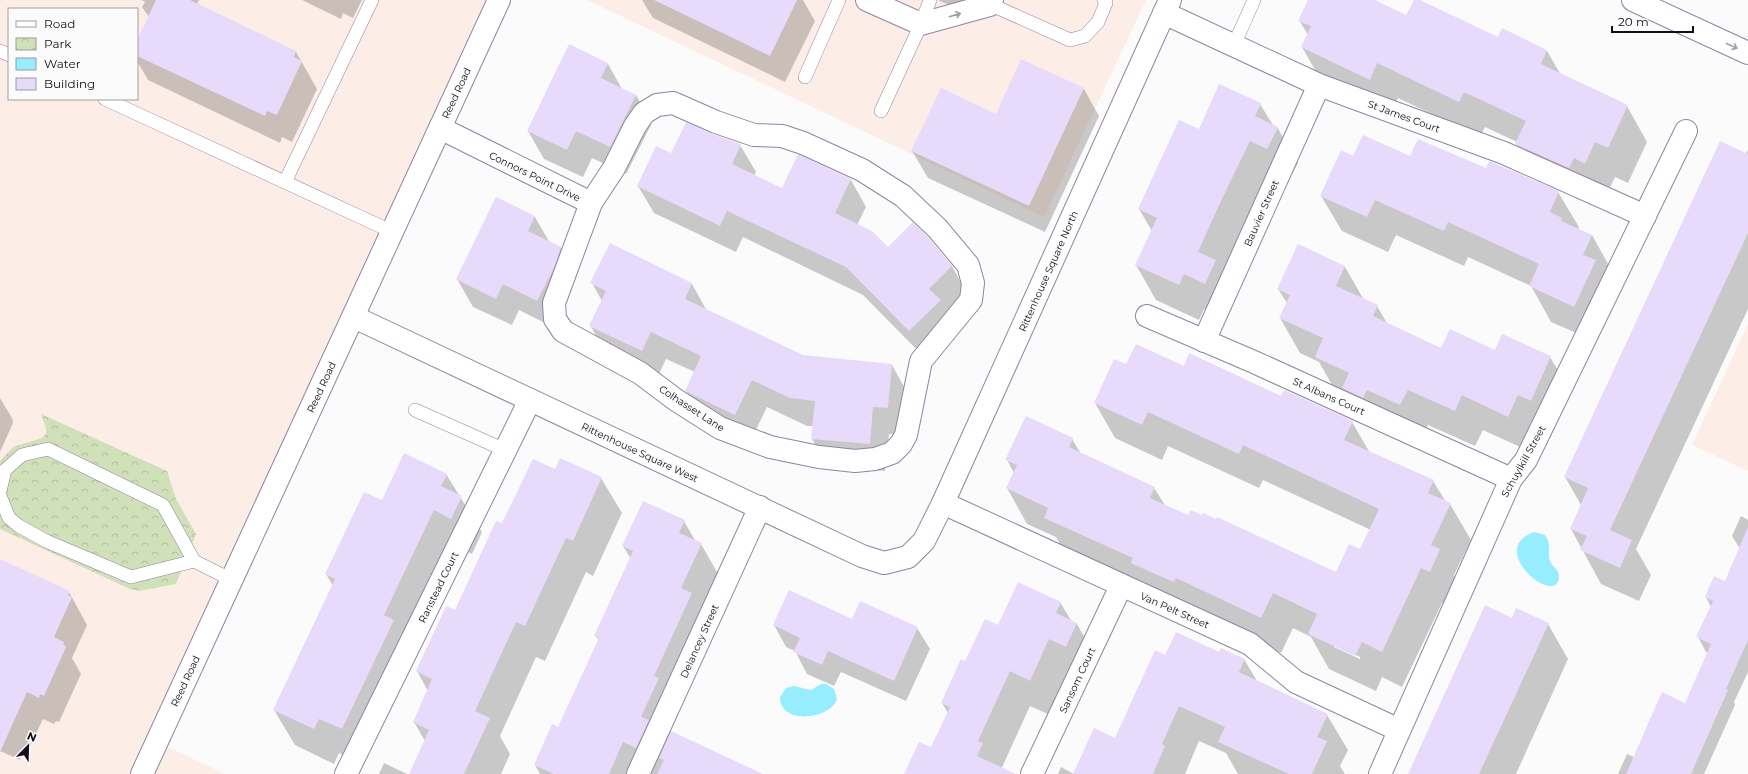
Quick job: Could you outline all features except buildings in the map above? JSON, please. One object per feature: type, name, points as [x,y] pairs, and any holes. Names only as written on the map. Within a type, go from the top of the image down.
[{"type":"street","name":"Reed Road","points":[[142,774],[354,318],[499,0]]},
{"type":"street","points":[[867,0],[921,24],[988,2]]},
{"type":"street","points":[[1633,0],[1748,53]]},
{"type":"street","name":"St James Court","points":[[1167,7],[1234,46],[1319,85],[1504,153],[1645,216]]},
{"type":"street","name":"Rittenhouse Square North","points":[[924,541],[943,503],[1167,7]]},
{"type":"street","name":"Bauvier Street","points":[[1204,341],[1319,85]]},
{"type":"street","name":"Connors Point Drive","points":[[440,128],[591,203],[614,168],[644,113],[657,104],[673,103],[716,122],[754,135],[782,136],[803,143],[862,170],[903,196],[937,228],[968,265],[973,282],[971,300],[921,361]]},
{"type":"street","name":"Schuylkill Street","points":[[1380,774],[1511,479],[1526,460],[1686,131]]},
{"type":"street","name":"Colhasset Lane","points":[[591,203],[554,303],[555,319],[563,331],[640,373],[676,400],[720,428],[770,447],[819,457],[856,461],[875,459],[892,453],[901,444],[906,435],[921,361]]},
{"type":"street","name":"St Albans Court","points":[[1147,316],[1262,366],[1511,479]]},
{"type":"street","name":"Rittenhouse Square West","points":[[354,318],[862,556],[884,563],[908,557],[924,541]]},
{"type":"street","name":"Ranstead Court","points":[[346,774],[530,400]]},
{"type":"street","name":"Van Pelt Street","points":[[943,503],[1250,644],[1296,682],[1399,730]]},
{"type":"street","name":"Delancey Street","points":[[638,774],[760,507]]},
{"type":"street","name":"Sansom Court","points":[[1032,774],[1121,586]]},
{"type":"lane","points":[[285,182],[372,0]]},
{"type":"lane","points":[[805,77],[839,0]]},
{"type":"lane","points":[[881,111],[921,24],[930,0]]},
{"type":"lane","points":[[988,2],[1070,40],[1085,36],[1098,22],[1106,3],[1104,0]]},
{"type":"lane","points":[[1234,46],[1254,0]]},
{"type":"lane","points":[[107,100],[393,232]]},
{"type":"lane","points":[[415,410],[505,450]]},
{"type":"lane","points":[[0,491],[5,470],[22,455],[48,449],[163,504],[194,561],[232,580]]},
{"type":"lane","points":[[0,496],[9,518],[19,526],[46,541],[131,577],[194,561]]},
{"type":"shaded area","points":[[0,0],[499,0],[155,741],[225,774],[0,774]]},
{"type":"shaded area","points":[[587,0],[1146,0],[1044,217]]},
{"type":"shaded area","points":[[1748,324],[1748,471],[1692,445]]},
{"type":"green space","points":[[41,414],[167,471],[176,499],[196,534],[176,584],[139,591],[130,589],[0,529],[0,461],[13,447],[42,438],[46,434],[46,428]]},
{"type":"water","points":[[1534,532],[1545,535],[1547,538],[1550,561],[1559,575],[1555,585],[1547,586],[1537,581],[1527,573],[1520,562],[1517,551],[1521,540]]},
{"type":"water","points":[[821,684],[826,684],[834,689],[837,699],[833,706],[826,711],[816,715],[796,716],[788,712],[782,706],[780,697],[786,688],[794,686],[811,690]]}]
